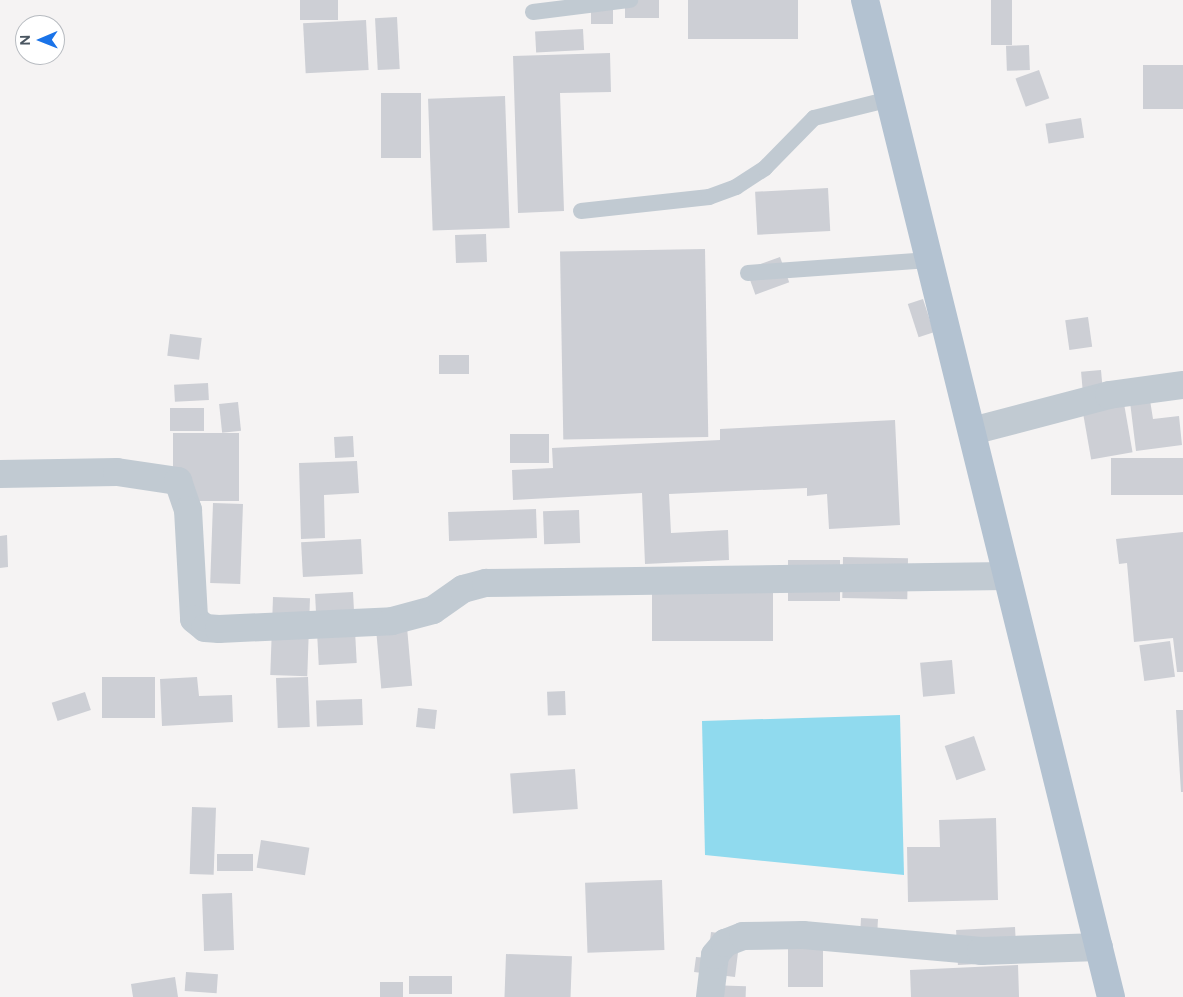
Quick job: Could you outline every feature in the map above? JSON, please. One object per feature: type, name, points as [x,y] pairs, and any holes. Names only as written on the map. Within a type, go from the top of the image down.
[{"type":"main road","points":[[865,0],[1111,997]]},
{"type":"street","points":[[972,431],[1109,395],[1183,385]]},
{"type":"street","points":[[0,474],[117,472],[178,481],[188,510],[191,606],[194,619],[205,628],[392,621],[433,610],[463,589],[486,583],[1008,576]]},
{"type":"street","points":[[710,997],[715,955],[725,943],[743,936],[813,936],[981,951],[1099,947]]},
{"type":"lane","points":[[533,12],[630,0]]},
{"type":"lane","points":[[581,211],[709,197],[736,187],[765,168],[814,118],[890,99]]},
{"type":"lane","points":[[748,273],[930,260]]},
{"type":"water","points":[[900,715],[904,875],[705,855],[702,721]]},
{"type":"building","points":[[300,0],[338,0],[338,20],[300,20]]},
{"type":"building","points":[[591,0],[613,0],[613,24],[591,24]]},
{"type":"building","points":[[625,0],[659,0],[659,18],[625,18]]},
{"type":"building","points":[[688,0],[798,0],[798,39],[688,39]]},
{"type":"building","points":[[991,0],[1012,0],[1012,45],[991,45]]},
{"type":"building","points":[[397,17],[400,69],[378,70],[375,18]]},
{"type":"building","points":[[366,20],[369,70],[306,73],[303,23]]},
{"type":"building","points":[[583,29],[584,50],[536,52],[535,32]]},
{"type":"building","points":[[1029,45],[1030,70],[1007,71],[1006,46]]},
{"type":"building","points":[[610,53],[611,92],[560,93],[564,211],[518,213],[513,56]]},
{"type":"building","points":[[1143,65],[1183,65],[1183,109],[1143,109]]},
{"type":"building","points":[[1039,70],[1049,98],[1026,107],[1016,79]]},
{"type":"building","points":[[381,93],[421,93],[421,158],[381,158]]},
{"type":"building","points":[[505,96],[510,228],[433,231],[428,99]]},
{"type":"building","points":[[1081,118],[1084,138],[1049,143],[1045,124]]},
{"type":"building","points":[[828,188],[830,231],[757,235],[755,192]]},
{"type":"building","points":[[486,234],[487,262],[456,263],[455,235]]},
{"type":"building","points":[[705,249],[708,437],[563,440],[560,252]]},
{"type":"building","points":[[780,257],[789,282],[755,295],[746,269]]},
{"type":"building","points":[[923,299],[934,332],[919,337],[908,304]]},
{"type":"building","points":[[1088,317],[1092,347],[1069,350],[1065,320]]},
{"type":"building","points":[[170,334],[202,338],[199,360],[167,356]]},
{"type":"building","points":[[439,355],[469,355],[469,374],[439,374]]},
{"type":"building","points":[[1101,370],[1103,391],[1083,393],[1081,372]]},
{"type":"building","points":[[208,383],[209,400],[175,402],[174,385]]},
{"type":"building","points":[[1123,398],[1133,452],[1091,459],[1082,405]]},
{"type":"building","points":[[1150,400],[1153,419],[1179,416],[1182,445],[1136,451],[1130,402]]},
{"type":"building","points":[[238,402],[241,431],[222,433],[219,404]]},
{"type":"building","points":[[170,408],[204,408],[204,431],[170,431]]},
{"type":"building","points":[[895,420],[900,525],[829,529],[827,494],[807,496],[807,488],[669,494],[671,533],[728,530],[729,560],[645,564],[642,493],[513,500],[512,470],[553,468],[552,448],[720,440],[720,429]]},
{"type":"building","points":[[173,433],[239,433],[239,501],[173,501]]},
{"type":"building","points":[[510,434],[549,434],[549,463],[510,463]]},
{"type":"building","points":[[353,436],[354,457],[335,458],[334,437]]},
{"type":"building","points":[[1111,458],[1183,458],[1183,495],[1111,495]]},
{"type":"building","points":[[357,461],[359,493],[324,495],[325,538],[301,539],[299,463]]},
{"type":"building","points":[[213,503],[243,504],[240,584],[210,583]]},
{"type":"building","points":[[536,509],[537,538],[449,541],[448,512]]},
{"type":"building","points":[[579,510],[580,543],[544,544],[543,511]]},
{"type":"building","points":[[1183,532],[1183,672],[1177,672],[1173,638],[1134,642],[1127,563],[1119,564],[1116,539]]},
{"type":"building","points":[[7,535],[8,567],[0,568],[0,536]]},
{"type":"building","points":[[361,539],[363,574],[303,577],[301,542]]},
{"type":"building","points":[[843,557],[908,558],[907,599],[842,598]]},
{"type":"building","points":[[788,560],[840,560],[840,601],[788,601]]},
{"type":"building","points":[[652,589],[773,589],[773,641],[652,641]]},
{"type":"building","points":[[353,592],[357,663],[319,665],[315,594]]},
{"type":"building","points":[[273,597],[310,598],[307,676],[270,675]]},
{"type":"building","points":[[407,627],[412,686],[381,688],[376,630]]},
{"type":"building","points":[[1170,641],[1175,677],[1144,681],[1139,645]]},
{"type":"building","points":[[952,660],[955,694],[923,697],[920,663]]},
{"type":"building","points":[[102,677],[155,677],[155,718],[102,718]]},
{"type":"building","points":[[197,677],[199,696],[232,695],[233,722],[162,726],[160,679]]},
{"type":"building","points":[[308,677],[310,727],[278,728],[276,678]]},
{"type":"building","points":[[565,691],[566,715],[548,716],[547,692]]},
{"type":"building","points":[[85,692],[91,710],[58,721],[52,703]]},
{"type":"building","points":[[362,699],[363,725],[317,727],[316,701]]},
{"type":"building","points":[[418,708],[437,710],[435,729],[416,727]]},
{"type":"building","points":[[1176,710],[1183,710],[1183,792],[1181,792]]},
{"type":"building","points":[[974,736],[986,770],[956,780],[945,746]]},
{"type":"building","points":[[575,769],[578,809],[513,813],[510,774]]},
{"type":"building","points":[[192,807],[216,808],[214,875],[190,874]]},
{"type":"building","points":[[996,818],[998,900],[908,902],[907,847],[940,847],[939,820]]},
{"type":"building","points":[[261,840],[309,848],[305,875],[257,868]]},
{"type":"building","points":[[217,854],[253,854],[253,871],[217,871]]},
{"type":"building","points":[[662,880],[664,950],[587,953],[585,883]]},
{"type":"building","points":[[232,893],[234,950],[204,951],[202,894]]},
{"type":"building","points":[[861,918],[878,919],[877,935],[860,934]]},
{"type":"building","points":[[1015,927],[1017,962],[958,965],[956,930]]},
{"type":"building","points":[[711,932],[740,936],[735,977],[694,972],[696,957],[708,958]]},
{"type":"building","points":[[788,948],[823,948],[823,987],[788,987]]},
{"type":"building","points":[[506,954],[572,956],[571,997],[504,997]]},
{"type":"building","points":[[1018,965],[1019,997],[911,997],[910,970]]},
{"type":"building","points":[[186,972],[218,974],[217,993],[185,991]]},
{"type":"building","points":[[409,976],[452,976],[452,994],[409,994]]},
{"type":"building","points":[[175,977],[178,997],[133,997],[131,984]]},
{"type":"building","points":[[380,982],[403,982],[403,997],[380,997]]},
{"type":"building","points":[[708,985],[746,986],[746,997],[708,997]]}]
